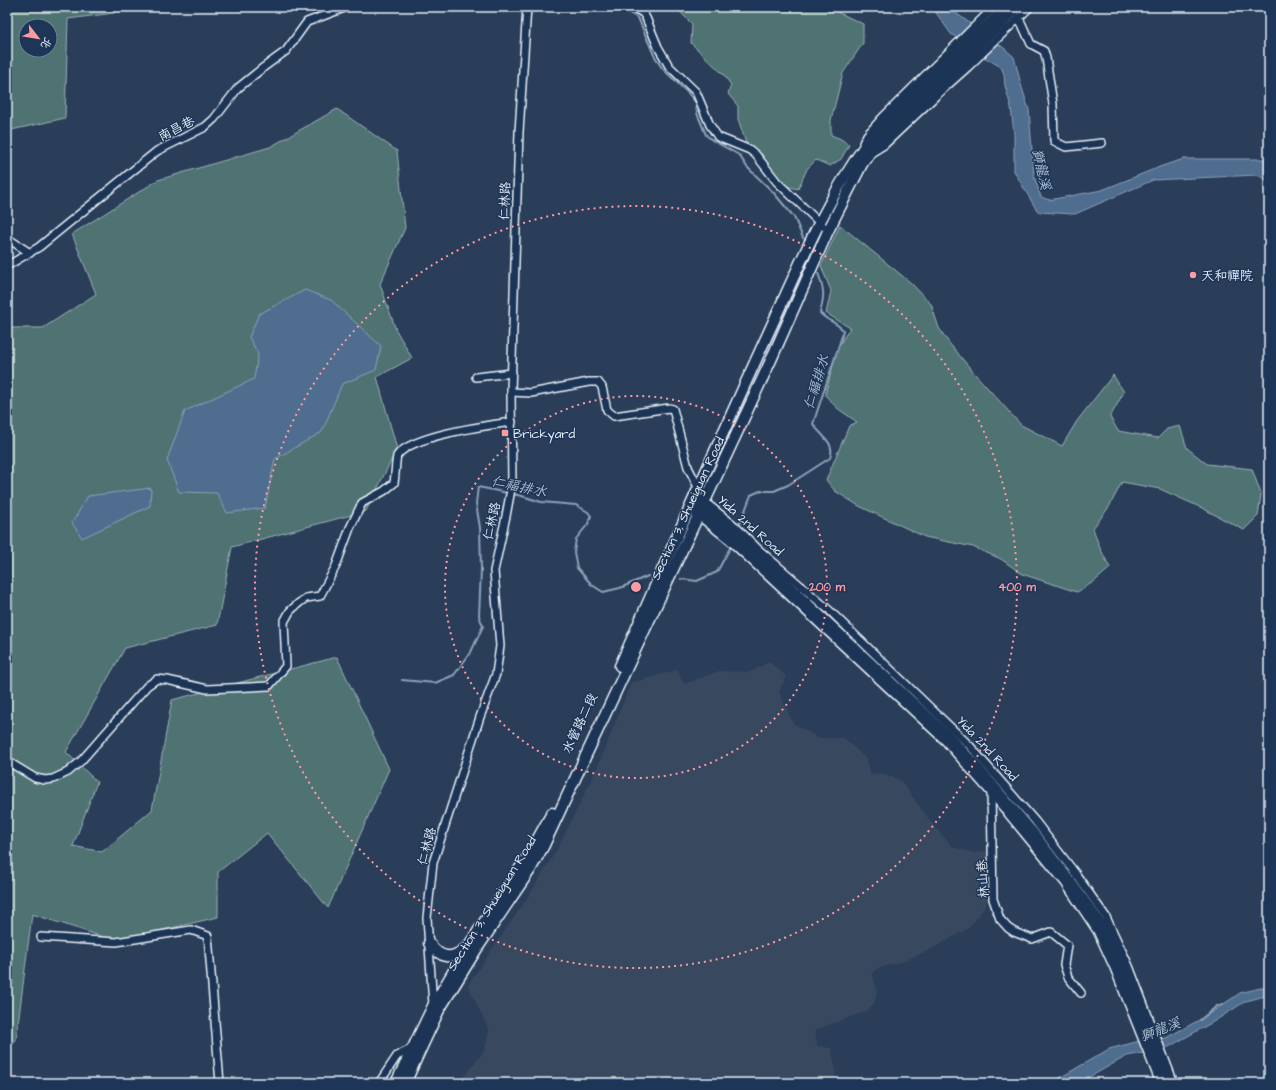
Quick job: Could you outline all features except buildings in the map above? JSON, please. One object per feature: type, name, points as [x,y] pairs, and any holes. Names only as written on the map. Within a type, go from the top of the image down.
[{"type":"main road","points":[[957,61],[1006,7]]},
{"type":"main road","points":[[998,17],[1018,7]]},
{"type":"main road","name":"Section 3, Shueiguan Road","points":[[436,1008],[530,870],[544,845],[697,503],[756,358],[820,223],[855,160],[869,140],[957,61]]},
{"type":"main road","name":"Section 3, Shueiguan Road","points":[[697,503],[771,360],[828,231],[866,157],[876,144],[957,61]]},
{"type":"main road","name":"Yida 2nd Road","points":[[697,503],[734,535],[949,737],[996,787],[1069,880],[1102,926],[1123,970],[1163,1072]]},
{"type":"main road","name":"水管路二段","points":[[469,946],[526,859],[552,812],[697,503]]},
{"type":"main road","points":[[429,943],[436,952],[444,956],[454,956],[461,953],[469,946]]},
{"type":"main road","name":"Section 3, Shueiguan Road","points":[[436,1008],[469,946]]},
{"type":"main road","name":"仁林路","points":[[396,1083],[413,1048],[436,1008]]},
{"type":"main road","name":"仁林路","points":[[405,1083],[436,1008]]},
{"type":"main road","points":[[1163,1072],[1167,1083]]},
{"type":"street","name":"南昌巷","points":[[7,266],[39,248],[157,151],[205,127],[214,119],[238,88],[286,51],[308,22],[347,7]]},
{"type":"street","name":"仁林路","points":[[436,1008],[427,918],[433,863],[480,717],[496,674],[500,646],[494,571],[512,484],[511,392],[519,132],[527,7]]},
{"type":"street","points":[[632,7],[643,13],[662,57],[669,66],[696,92],[710,125],[718,137],[750,150],[756,155],[777,182],[828,231]]},
{"type":"street","points":[[1020,18],[1030,7]]},
{"type":"street","points":[[957,61],[998,17],[1020,18]]},
{"type":"street","points":[[1020,18],[1030,44],[1044,51],[1046,58],[1053,104],[1054,141],[1066,147],[1102,143]]},
{"type":"street","points":[[7,238],[30,253]]},
{"type":"street","points":[[476,377],[512,373]]},
{"type":"street","points":[[511,392],[531,393],[589,382],[598,382],[602,387],[607,410],[614,416],[669,408],[673,409],[697,503]]},
{"type":"street","points":[[7,761],[35,778],[45,780],[53,779],[68,772],[81,761],[146,686],[157,679],[207,689],[269,686],[286,666],[284,622],[290,611],[306,598],[320,596],[336,566],[350,528],[362,503],[384,491],[394,483],[396,473],[396,457],[402,449],[427,439],[466,428],[512,422]]},
{"type":"street","name":"林山巷","points":[[996,787],[993,899],[1000,918],[1008,928],[1020,935],[1032,939],[1051,932],[1067,945],[1064,965],[1068,977],[1080,993]]},
{"type":"street","points":[[41,937],[116,942],[191,930],[208,936],[220,1083]]},
{"type":"street","points":[[379,1083],[397,1056],[413,1048]]},
{"type":"street","name":"Yida 2nd Road","points":[[1160,1083],[1163,1072],[1174,1083]]},
{"type":"shaded area","name":"獅龍溪","points":[[932,7],[949,7],[1014,57],[1029,110],[1034,176],[1041,197],[1049,200],[1102,190],[1162,166],[1184,159],[1269,159],[1269,182],[1257,175],[1153,180],[1075,214],[1039,212],[1014,171],[1014,134],[1011,107],[1005,86],[1004,74],[1001,67],[951,34]]},
{"type":"shaded area","points":[[305,290],[331,300],[381,346],[376,370],[342,384],[322,432],[275,459],[265,508],[227,513],[217,493],[179,492],[167,460],[185,411],[254,379],[258,354],[249,337],[259,314]]},
{"type":"shaded area","points":[[151,488],[150,506],[82,538],[72,523],[88,496]]},
{"type":"shaded area","points":[[769,662],[786,676],[779,692],[793,723],[818,738],[844,738],[866,759],[870,774],[882,773],[901,781],[936,829],[953,847],[974,853],[987,851],[991,891],[984,908],[969,928],[932,949],[904,961],[879,968],[872,972],[877,991],[874,1003],[867,1011],[815,1030],[817,1046],[831,1048],[836,1071],[832,1083],[459,1083],[485,1050],[489,1031],[468,985],[530,894],[558,848],[597,768],[631,683],[677,670],[684,684],[720,671],[750,672]]},
{"type":"shaded area","name":"獅龍溪","points":[[1269,986],[1269,995],[1246,1001],[1213,1022],[1165,1049],[1127,1056],[1079,1083],[1055,1083],[1058,1079],[1109,1049],[1140,1041],[1166,1038],[1203,1018],[1240,993]]},
{"type":"green space","points":[[7,7],[120,7],[114,13],[68,19],[65,118],[7,131]]},
{"type":"green space","points":[[675,7],[827,7],[863,24],[863,43],[843,73],[831,120],[831,135],[841,139],[849,145],[841,159],[830,166],[816,160],[807,169],[798,189],[787,186],[772,172],[762,154],[747,146],[738,119],[738,106],[728,94],[731,85],[724,75],[691,43],[692,24]]},
{"type":"green space","points":[[337,109],[397,151],[405,228],[380,284],[396,330],[412,358],[377,377],[397,449],[366,511],[232,547],[217,625],[125,648],[66,752],[97,782],[73,846],[102,852],[152,810],[172,700],[337,657],[389,769],[328,908],[267,833],[218,872],[218,917],[116,941],[32,914],[16,1040],[7,1049],[7,328],[43,328],[96,294],[72,234],[158,180],[270,147]]},
{"type":"green space","points":[[840,225],[911,283],[931,304],[939,328],[949,343],[1021,425],[1062,446],[1077,421],[1113,375],[1124,392],[1110,417],[1118,431],[1158,438],[1167,429],[1180,426],[1187,448],[1207,464],[1252,469],[1261,494],[1258,516],[1244,530],[1202,508],[1160,489],[1122,482],[1109,507],[1093,528],[1099,546],[1110,568],[1095,581],[1077,592],[1022,574],[1001,559],[973,547],[925,537],[859,506],[835,491],[826,480],[849,426],[857,422],[837,408],[825,395],[838,347],[850,328],[826,313],[831,291],[821,266]]},
{"type":"waterway","name":"仁福排水","points":[[619,7],[639,20],[654,55],[662,68],[688,93],[696,103],[697,113],[706,135],[739,155],[747,167],[773,192],[794,217],[803,238]]},
{"type":"waterway","name":"獅龍溪","points":[[1267,178],[1269,183]]},
{"type":"waterway","name":"仁福排水","points":[[740,524],[751,495],[760,491],[774,491],[788,485],[830,458],[831,448],[827,440],[813,424],[843,330],[820,313],[823,301],[823,292],[818,273]]},
{"type":"waterway","name":"仁福排水","points":[[402,680],[435,683],[454,675],[471,652],[483,626],[479,616],[481,569],[480,528],[476,503],[478,487],[522,496],[541,502],[576,505],[588,512],[591,516],[588,524],[576,539],[574,552],[577,568],[592,585],[603,592],[620,588],[648,576]]},
{"type":"waterway","name":"仁福排水","points":[[681,579],[697,581],[717,572],[731,546]]},
{"type":"waterway","name":"獅龍溪","points":[[1200,1020],[1217,1006],[1223,1004]]},
{"type":"waterway","name":"獅龍溪","points":[[1081,1083],[1088,1077]]},
{"type":"place","name":"天和禪院","points":[[1193,275]]},
{"type":"place","name":"Brickyard","points":[[505,433]]}]
